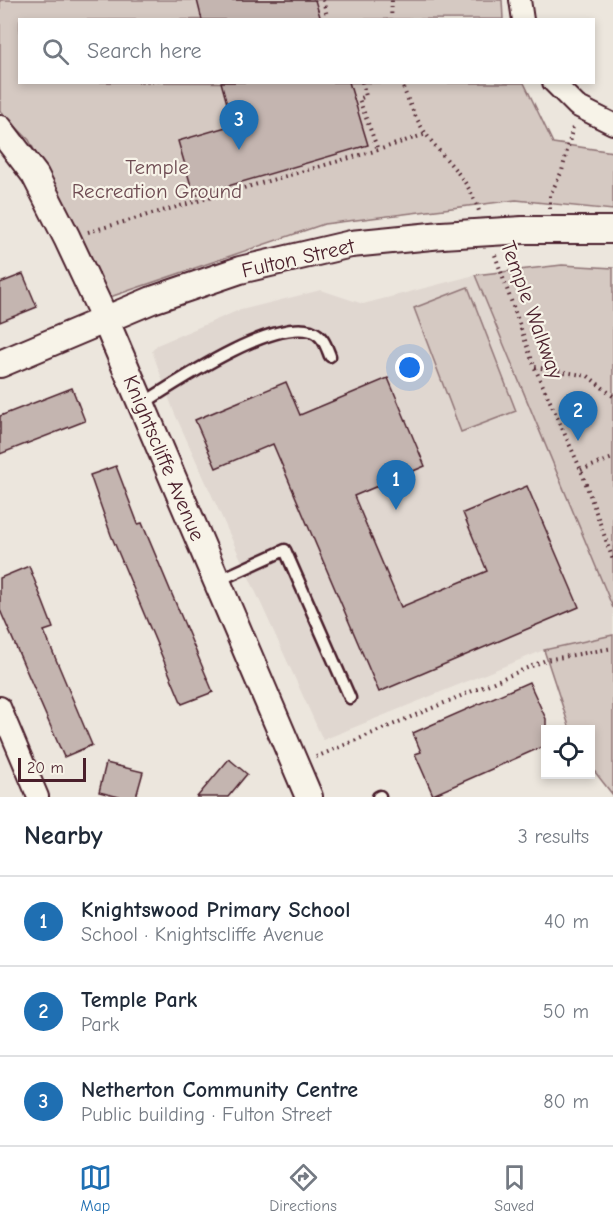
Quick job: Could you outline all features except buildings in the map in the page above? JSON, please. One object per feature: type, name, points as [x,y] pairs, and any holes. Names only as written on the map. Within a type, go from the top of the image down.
[{"type":"street","points":[[520,0],[523,18]]},
{"type":"street","points":[[555,84],[577,106],[613,124]]},
{"type":"street","name":"Knightscliffe Avenue","points":[[0,129],[35,175],[105,319],[309,797]]},
{"type":"street","name":"Fulton Street","points":[[0,364],[152,300],[240,270],[351,244],[442,234],[523,230],[613,230]]},
{"type":"street","points":[[0,707],[38,797]]},
{"type":"lane","points":[[142,404],[212,361],[272,334],[311,331],[323,339],[330,356]]},
{"type":"lane","points":[[217,581],[285,550],[350,698]]},
{"type":"path","points":[[323,0],[328,18]]},
{"type":"path","points":[[391,18],[392,0]]},
{"type":"path","points":[[363,84],[366,96],[359,99],[378,150]]},
{"type":"path","points":[[402,84],[413,112],[426,134],[473,193],[481,215]]},
{"type":"path","points":[[550,195],[562,171],[577,106]]},
{"type":"path","points":[[67,238],[378,150],[426,134]]},
{"type":"path","name":"Temple Walkway","points":[[492,247],[534,366],[581,470],[613,560]]},
{"type":"path","points":[[534,366],[588,376],[613,396]]},
{"type":"path","points":[[581,470],[613,458]]},
{"type":"path","points":[[296,764],[546,660],[613,648]]},
{"type":"shaded area","points":[[475,275],[613,608],[613,635],[544,650],[323,740],[174,412],[152,351],[157,345],[237,311],[321,290],[363,304]]},
{"type":"green space","name":"Temple Recreation Ground","points":[[0,0],[502,0],[503,18],[18,18],[18,84],[524,84],[553,143],[613,152],[613,210],[516,200],[324,224],[110,297],[29,140],[0,111]]},
{"type":"green space","points":[[562,265],[613,268],[613,608],[475,275]]},
{"type":"green space","points":[[468,287],[516,411],[461,432],[414,308]]},
{"type":"green space","points":[[613,635],[613,795],[595,772],[595,725],[569,725],[544,650]]},
{"type":"place","name":"Netherton Community Centre","points":[[239,150]]},
{"type":"place","name":"Temple Park","points":[[578,441]]},
{"type":"place","name":"Knightswood Primary School","points":[[396,510]]}]
